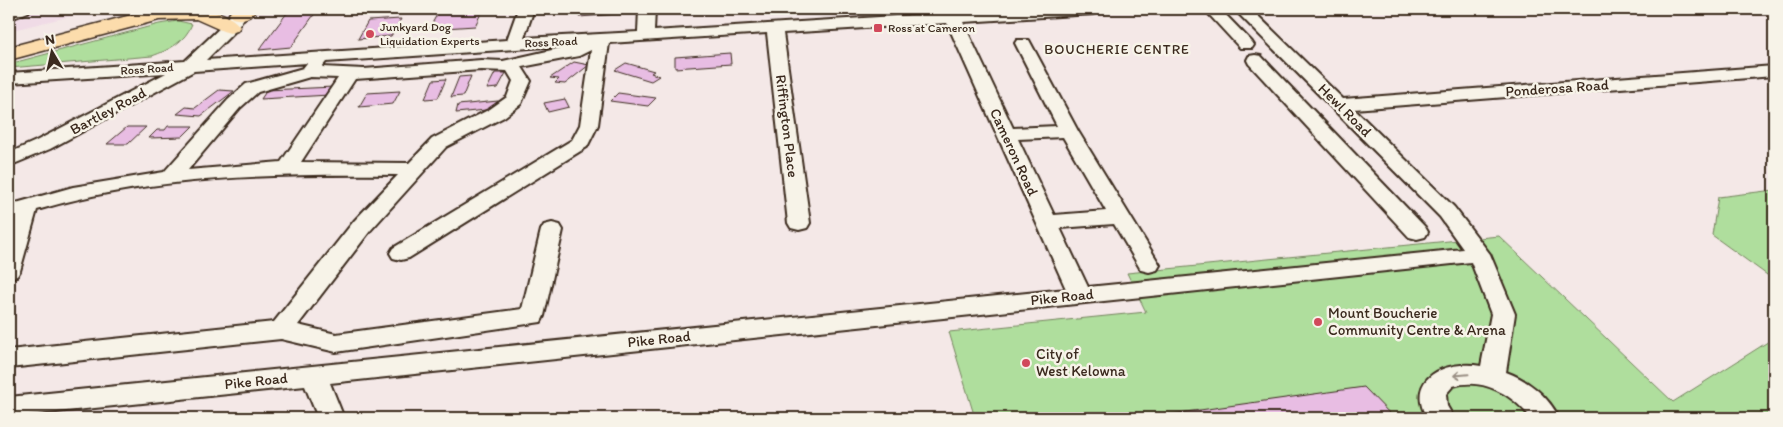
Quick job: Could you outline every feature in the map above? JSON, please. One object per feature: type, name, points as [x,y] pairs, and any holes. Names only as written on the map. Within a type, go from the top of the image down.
[{"type":"highway","points":[[9,42],[146,12],[178,9]]},
{"type":"highway","points":[[9,54],[146,12],[193,12],[210,15],[239,15]]},
{"type":"street","points":[[9,15],[23,9]]},
{"type":"street","points":[[514,44],[526,9]]},
{"type":"street","points":[[646,36],[647,9]]},
{"type":"street","name":"Ross Road","points":[[9,78],[190,66],[315,65],[514,44],[775,29],[951,13],[1093,9]]},
{"type":"street","name":"Hewl Road","points":[[1212,9],[1309,118],[1417,232]]},
{"type":"street","name":"Hewl Road","points":[[1242,9],[1447,212],[1479,254],[1503,314],[1492,378]]},
{"type":"street","name":"Cameron Road","points":[[951,13],[1080,295]]},
{"type":"street","name":"Bartley Road","points":[[9,160],[68,132],[190,66],[239,15]]},
{"type":"street","name":"Riffington Place","points":[[775,29],[800,223]]},
{"type":"street","points":[[501,66],[573,52],[601,39]]},
{"type":"street","points":[[401,253],[580,143],[589,125],[601,39]]},
{"type":"street","points":[[1023,44],[1069,131],[1149,265]]},
{"type":"street","points":[[171,177],[234,104],[252,88],[315,65],[349,74],[481,65],[514,66],[522,81],[514,100],[497,112],[439,143],[362,226],[281,330]]},
{"type":"street","name":"Ponderosa Road","points":[[1309,118],[1343,108],[1774,72]]},
{"type":"street","points":[[287,168],[349,74]]},
{"type":"street","points":[[1006,134],[1069,131]]},
{"type":"street","points":[[9,271],[18,209],[72,193],[171,177],[287,168],[414,169]]},
{"type":"street","points":[[1047,222],[1120,218]]},
{"type":"street","points":[[9,359],[281,330],[336,343],[532,316],[552,230]]},
{"type":"street","name":"Pike Road","points":[[9,406],[1479,254]]},
{"type":"street","points":[[1441,418],[1432,400],[1434,388],[1441,380],[1454,375],[1471,374],[1506,383],[1525,394],[1538,406],[1546,418]]},
{"type":"street","points":[[314,375],[331,418]]},
{"type":"shaded area","points":[[9,9],[100,9],[9,31]]},
{"type":"green space","points":[[178,21],[192,24],[185,36],[170,48],[152,56],[9,68],[9,64],[159,24]]},
{"type":"green space","points":[[1774,190],[1774,280],[1712,235],[1718,197]]},
{"type":"green space","name":"Mount Boucherie Community Centre & Arena","points":[[1499,236],[1673,402],[1774,338],[1774,418],[975,418],[949,332],[1146,312],[1127,273]]},
{"type":"building","points":[[290,9],[318,9],[291,47],[259,50]]},
{"type":"building","points":[[440,9],[483,9],[475,26],[429,29]]},
{"type":"building","points":[[580,9],[631,9],[631,13],[579,17]]},
{"type":"building","points":[[401,19],[391,36],[358,39],[368,21]]},
{"type":"building","points":[[730,53],[731,64],[675,68],[675,57]]},
{"type":"building","points":[[574,62],[589,65],[565,84],[555,83],[559,79],[550,78]]},
{"type":"building","points":[[626,63],[654,71],[651,73],[659,76],[651,81],[615,70]]},
{"type":"building","points":[[495,73],[506,73],[498,88],[487,89]]},
{"type":"building","points":[[471,76],[463,96],[451,97],[459,77]]},
{"type":"building","points":[[446,79],[438,98],[425,99],[433,80]]},
{"type":"building","points":[[334,87],[329,95],[261,99],[267,90]]},
{"type":"building","points":[[219,90],[234,91],[201,116],[177,114],[186,107],[195,108]]},
{"type":"building","points":[[400,91],[393,104],[359,107],[367,93]]},
{"type":"building","points":[[618,93],[656,98],[648,106],[610,101]]},
{"type":"building","points":[[565,99],[569,107],[548,112],[544,103]]},
{"type":"building","points":[[498,101],[496,109],[456,113],[458,105]]},
{"type":"building","points":[[168,126],[193,126],[182,137],[149,138],[157,130],[165,130]]},
{"type":"building","points":[[127,127],[146,127],[128,144],[107,144]]},
{"type":"building","points":[[1364,387],[1394,418],[1143,418]]},
{"type":"place","name":"Ross at Cameron","points":[[878,28]]},
{"type":"place","name":"Junkyard Dog Liquidation Experts","points":[[370,34]]},
{"type":"place","name":"Mount Boucherie Community Centre & Arena","points":[[1318,322]]},
{"type":"place","name":"City of West Kelowna","points":[[1026,363]]},
{"type":"district","name":"BOUCHERIE CENTRE","points":[[1117,49]]}]
